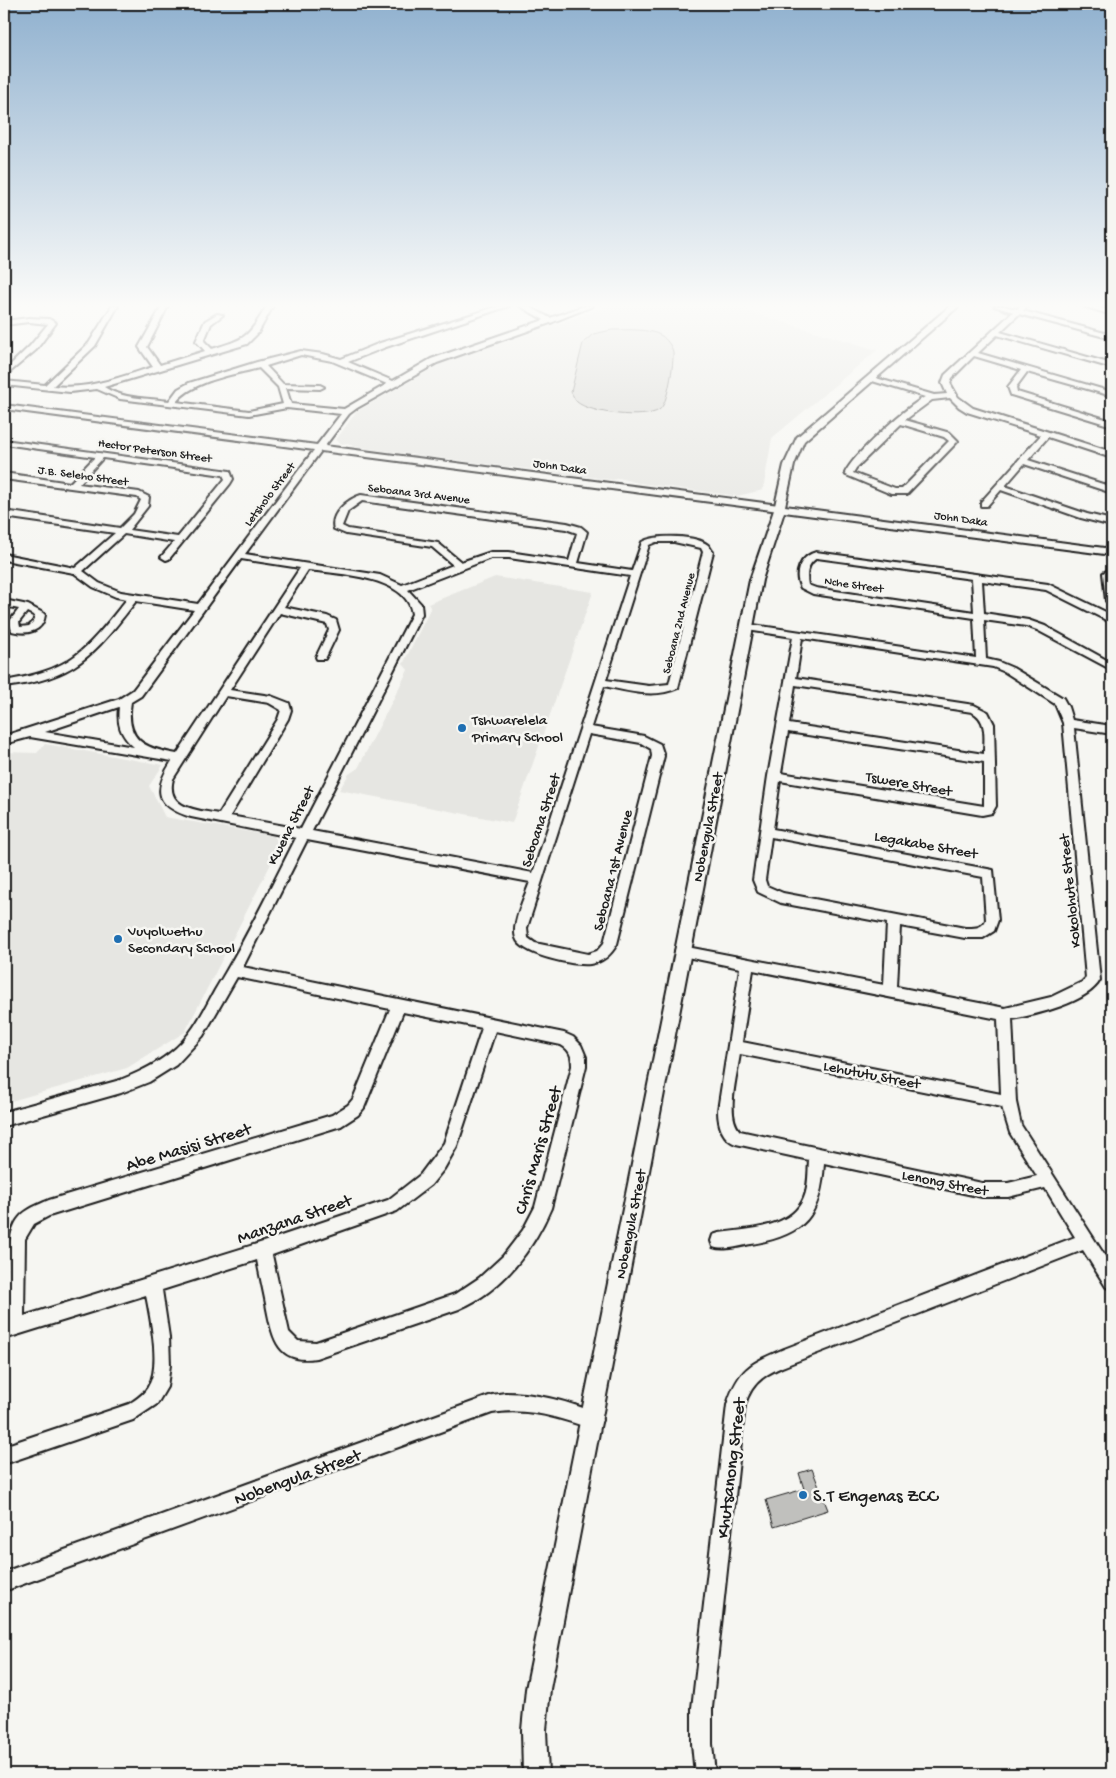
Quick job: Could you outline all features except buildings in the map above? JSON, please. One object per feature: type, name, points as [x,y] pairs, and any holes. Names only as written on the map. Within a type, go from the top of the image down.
[{"type":"street","points":[[58,389],[77,389]]},
{"type":"street","points":[[102,389],[120,397],[249,413],[287,406],[346,412]]},
{"type":"street","points":[[171,403],[185,389]]},
{"type":"street","points":[[284,389],[287,396],[287,406]]},
{"type":"street","name":"Letsholo Street","points":[[4,740],[31,733],[126,700],[141,688],[346,412],[382,389]]},
{"type":"street","name":"Nobengula Street","points":[[535,1774],[534,1730],[538,1689],[593,1420],[682,951],[756,580],[779,508],[795,447],[800,439],[859,389]]},
{"type":"street","points":[[908,389],[934,397]]},
{"type":"street","points":[[949,389],[952,396],[962,406],[970,410],[1108,454],[1112,443]]},
{"type":"street","points":[[1013,389],[1014,393],[1112,424]]},
{"type":"street","points":[[1095,389],[1112,394]]},
{"type":"street","points":[[900,421],[947,435],[954,441],[904,492],[894,492],[850,475],[852,467],[900,421],[923,401],[934,397],[952,396]]},
{"type":"street","name":"John Daka","points":[[4,407],[1112,552]]},
{"type":"street","points":[[984,504],[1046,434]]},
{"type":"street","name":"Hector Peterson Street","points":[[4,442],[227,473],[229,479],[227,482],[166,557]]},
{"type":"street","points":[[72,486],[102,455]]},
{"type":"street","points":[[1023,461],[1112,490]]},
{"type":"street","name":"J.B. Seleho Street","points":[[4,476],[143,497],[146,500],[144,507],[122,531],[77,571]]},
{"type":"street","points":[[999,487],[1084,516],[1112,523]]},
{"type":"street","name":"Seboana 3rd Avenue","points":[[459,565],[435,545],[342,530],[337,527],[337,522],[350,503],[361,498],[566,526],[582,532],[573,564]]},
{"type":"street","points":[[4,514],[181,540]]},
{"type":"street","name":"Seboana Street","points":[[179,758],[165,782],[165,792],[171,804],[183,811],[538,879],[645,544],[652,539]]},
{"type":"street","name":"Seboana 2nd Avenue","points":[[602,682],[662,690],[670,688],[676,681],[708,552],[704,546],[698,544],[652,539]]},
{"type":"street","points":[[402,588],[481,557],[499,554],[635,574]]},
{"type":"street","name":"Nche Street","points":[[1112,619],[1048,588],[816,555],[808,558],[805,562],[804,586],[814,591],[1035,625],[1112,667]]},
{"type":"street","name":"Kwena Street","points":[[4,1119],[121,1086],[156,1071],[171,1061],[187,1046],[198,1032],[234,971],[417,614],[416,604],[402,588],[380,578],[239,556]]},
{"type":"street","points":[[4,558],[77,571],[108,592],[132,599],[202,608]]},
{"type":"street","points":[[31,733],[179,758],[306,566]]},
{"type":"street","points":[[1097,612],[1112,600],[1108,573],[1112,571]]},
{"type":"street","points":[[977,578],[981,661]]},
{"type":"street","points":[[4,684],[53,672],[80,659],[96,644],[132,599]]},
{"type":"street","points":[[4,603],[25,607]]},
{"type":"street","points":[[278,609],[327,619],[332,622],[334,630],[321,657]]},
{"type":"street","name":"Kokolohute Street","points":[[682,951],[1005,1014],[1028,1010],[1083,990],[1093,980],[1068,723],[1063,707],[1055,698],[1009,670],[995,664],[748,626]]},
{"type":"street","name":"Legakabe Street","points":[[766,832],[989,873],[992,920],[989,927],[983,932],[965,933],[781,898],[762,889],[759,880],[774,776],[798,635]]},
{"type":"street","name":"Tswere Street","points":[[774,776],[986,811],[990,806],[988,719],[981,712],[974,709],[791,681]]},
{"type":"street","points":[[222,819],[283,719],[286,710],[285,706],[272,700],[223,692]]},
{"type":"street","points":[[126,700],[123,718],[124,727],[130,738],[150,754]]},
{"type":"street","points":[[1068,723],[1112,730]]},
{"type":"street","points":[[783,726],[988,759]]},
{"type":"street","name":"Seboana 1st Avenue","points":[[538,879],[521,928],[522,939],[526,944],[535,948],[588,959],[596,958],[603,954],[610,944],[658,752],[651,743],[644,740],[586,730]]},
{"type":"street","points":[[890,993],[894,921]]},
{"type":"street","name":"Lenong Street","points":[[747,963],[725,1110],[725,1122],[728,1130],[736,1137],[996,1192],[1016,1190],[1048,1180]]},
{"type":"street","name":"Chris Maris Street","points":[[234,971],[564,1039],[576,1048],[580,1060],[543,1208],[537,1223],[527,1238],[489,1281],[476,1292],[459,1301],[316,1350],[304,1352],[294,1350],[286,1344],[281,1336],[264,1250]]},
{"type":"street","name":"Abe Masisi Street","points":[[10,1329],[17,1239],[19,1231],[30,1216],[49,1208],[336,1121],[359,1103],[399,1004]]},
{"type":"street","points":[[1005,1014],[1009,1102],[1015,1128],[1112,1281]]},
{"type":"street","name":"Manzana Street","points":[[10,1329],[264,1250],[392,1206],[402,1200],[444,1158],[450,1146],[491,1023]]},
{"type":"street","name":"Lehututu Street","points":[[734,1047],[1009,1102]]},
{"type":"street","points":[[719,1241],[760,1235],[787,1227],[801,1219],[808,1209],[813,1196],[817,1155]]},
{"type":"street","name":"Khutsanong Street","points":[[705,1774],[702,1744],[702,1708],[736,1405],[740,1388],[760,1369],[790,1355],[1086,1241]]},
{"type":"street","points":[[4,1455],[132,1410],[150,1399],[158,1388],[162,1369],[153,1284]]},
{"type":"street","name":"Nobengula Street","points":[[4,1582],[492,1404],[510,1400],[523,1401],[593,1420]]},
{"type":"shaded area","points":[[396,389],[830,389],[772,438],[763,490],[737,496],[638,483],[619,478],[613,480],[354,447],[348,443],[342,444],[336,440],[356,412]]},
{"type":"shaded area","points":[[572,389],[668,389],[659,410],[642,415],[617,414],[593,409],[577,402],[571,392]]},
{"type":"shaded area","name":"Tshwarelela Primary School","points":[[495,577],[593,592],[512,823],[339,790],[349,774],[358,768],[408,670],[403,664],[431,608],[428,604]]},
{"type":"shaded area","name":"Vuyolwethu Secondary School","points":[[45,744],[163,765],[149,786],[165,817],[274,836],[280,846],[185,1032],[127,1068],[4,1103],[4,752],[37,753]]},
{"type":"place","name":"Tshwarelela Primary School","points":[[462,728]]},
{"type":"place","name":"Vuyolwethu Secondary School","points":[[118,939]]},
{"type":"place","name":"S.T Engenas ZCC","points":[[803,1495]]}]
